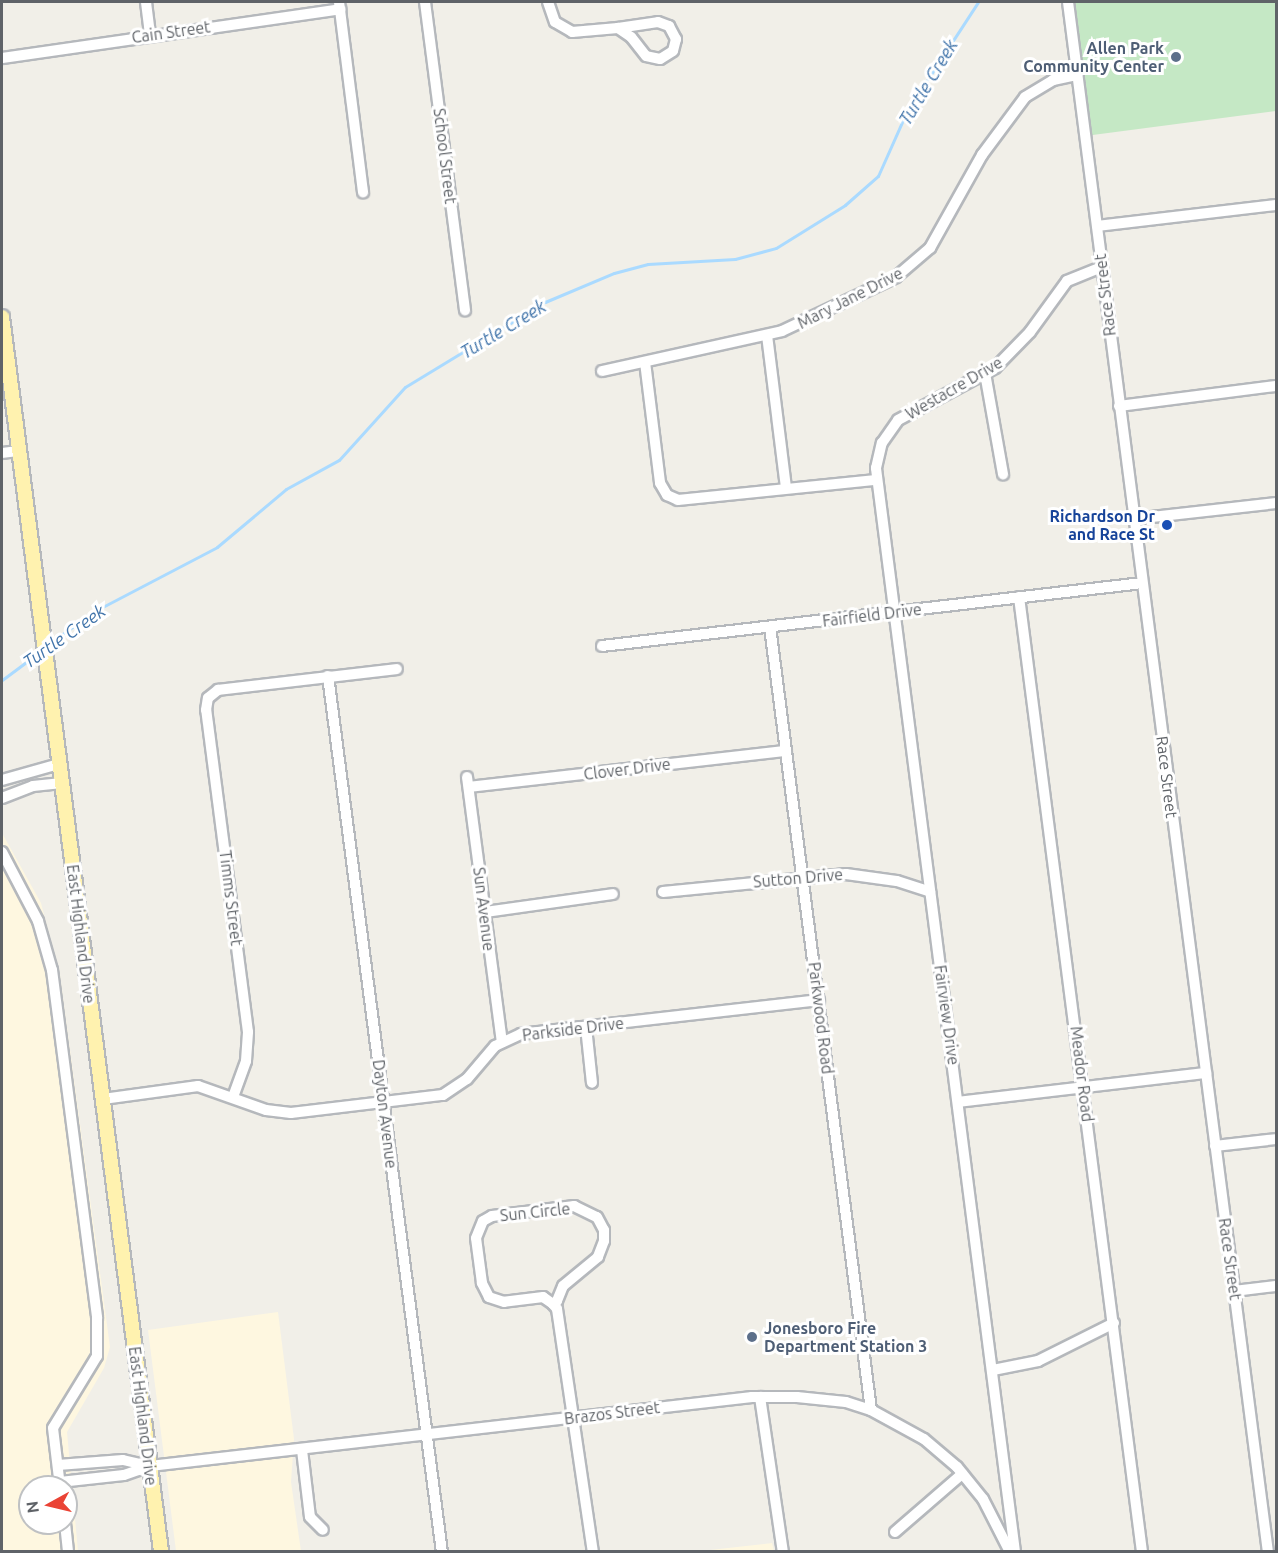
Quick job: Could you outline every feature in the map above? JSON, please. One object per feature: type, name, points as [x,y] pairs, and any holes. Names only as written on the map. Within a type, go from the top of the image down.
[{"type":"main road","name":"East Highland Drive","points":[[2,317],[161,1551]]},
{"type":"street","points":[[146,2],[150,35]]},
{"type":"street","name":"School Street","points":[[425,2],[465,310]]},
{"type":"street","points":[[548,2],[558,25],[578,33],[658,22],[669,26],[676,45],[669,55],[651,59],[618,28]]},
{"type":"street","name":"Race Street","points":[[1068,2],[1268,1551]]},
{"type":"street","points":[[340,5],[363,192]]},
{"type":"street","name":"Cain Street","points":[[2,58],[340,5]]},
{"type":"street","name":"Mary Jane Drive","points":[[602,371],[767,335],[827,313],[896,278],[920,259],[944,227],[982,155],[1024,97],[1053,80],[1077,75]]},
{"type":"street","points":[[1097,226],[1276,205]]},
{"type":"street","name":"Westacre Drive","points":[[876,480],[878,455],[898,420],[985,373],[1007,358],[1067,281],[1101,267]]},
{"type":"street","points":[[767,335],[786,488]]},
{"type":"street","points":[[645,362],[660,483],[667,495],[678,500],[876,480]]},
{"type":"street","points":[[985,373],[1003,474]]},
{"type":"street","points":[[1119,406],[1276,386]]},
{"type":"street","points":[[2,453],[19,451]]},
{"type":"street","name":"Fairview Drive","points":[[876,480],[993,1370],[1012,1551]]},
{"type":"street","points":[[1134,519],[1276,503]]},
{"type":"street","name":"Fairfield Drive","points":[[602,646],[1143,583]]},
{"type":"street","name":"Meador Road","points":[[1019,597],[1142,1551]]},
{"type":"street","name":"Parkwood Road","points":[[770,627],[871,1410]]},
{"type":"street","points":[[328,676],[397,669]]},
{"type":"street","name":"Timms Street","points":[[233,1097],[246,1061],[248,1032],[206,710],[208,698],[218,690],[328,676]]},
{"type":"street","name":"Dayton Avenue","points":[[328,676],[442,1551]]},
{"type":"street","name":"Clover Drive","points":[[468,782],[786,750]]},
{"type":"street","points":[[2,780],[59,764]]},
{"type":"street","name":"Sun Avenue","points":[[468,782],[502,1042]]},
{"type":"street","points":[[2,798],[33,786],[62,783]]},
{"type":"street","points":[[2,852],[38,921],[52,970],[97,1318],[97,1356],[53,1428],[59,1475]]},
{"type":"street","name":"Sutton Drive","points":[[663,892],[802,876],[872,876],[930,892]]},
{"type":"street","points":[[485,912],[613,894]]},
{"type":"street","name":"Parkside Drive","points":[[103,1099],[198,1086],[266,1110],[291,1113],[383,1102],[453,1090],[502,1042],[521,1034],[819,1000]]},
{"type":"street","points":[[586,1027],[592,1083]]},
{"type":"street","points":[[958,1102],[1206,1073]]},
{"type":"street","points":[[1215,1146],[1276,1138]]},
{"type":"street","name":"Sun Circle","points":[[574,1206],[597,1216],[605,1233],[599,1253],[563,1286],[553,1304],[543,1297],[504,1302],[489,1297],[482,1283],[477,1238],[483,1221],[492,1216],[574,1206]]},
{"type":"street","points":[[1234,1291],[1276,1286]]},
{"type":"street","points":[[553,1304],[557,1309],[592,1551]]},
{"type":"street","points":[[993,1370],[1038,1361],[1114,1323]]},
{"type":"street","points":[[760,1397],[783,1551]]},
{"type":"street","name":"Brazos Street","points":[[150,1466],[760,1397],[834,1400],[871,1410],[924,1439],[962,1474],[987,1506],[1012,1551]]},
{"type":"street","points":[[302,1450],[310,1517],[323,1530]]},
{"type":"street","points":[[58,1465],[123,1460],[150,1466]]},
{"type":"street","points":[[78,1482],[124,1474],[150,1466]]},
{"type":"street","points":[[895,1532],[962,1474]]},
{"type":"street","points":[[66,1535],[68,1551]]},
{"type":"shaded area","points":[[2,833],[41,903],[60,975],[110,1347],[104,1368],[67,1432],[71,1475],[18,1475],[18,1535],[77,1535],[78,1551],[2,1551]]},
{"type":"shaded area","points":[[278,1312],[294,1439],[291,1482],[301,1551],[176,1551],[148,1330]]},
{"type":"shaded area","points":[[772,1543],[774,1551],[701,1551]]},
{"type":"green space","points":[[1068,2],[1276,2],[1276,111],[1085,136]]},
{"type":"waterway","name":"Turtle Creek","points":[[48,645],[91,613],[217,547],[286,489],[339,460],[405,387],[545,302],[614,273],[648,264],[735,259],[776,248],[845,205],[878,176],[907,111],[978,2]]},
{"type":"waterway","name":"Turtle Creek","points":[[2,680],[41,651]]},
{"type":"place","name":"Allen Park Community Center","points":[[1176,57]]},
{"type":"place","name":"Richardson Dr and Race St","points":[[1167,525]]},
{"type":"place","name":"Jonesboro Fire Department Station 3","points":[[752,1337]]}]
